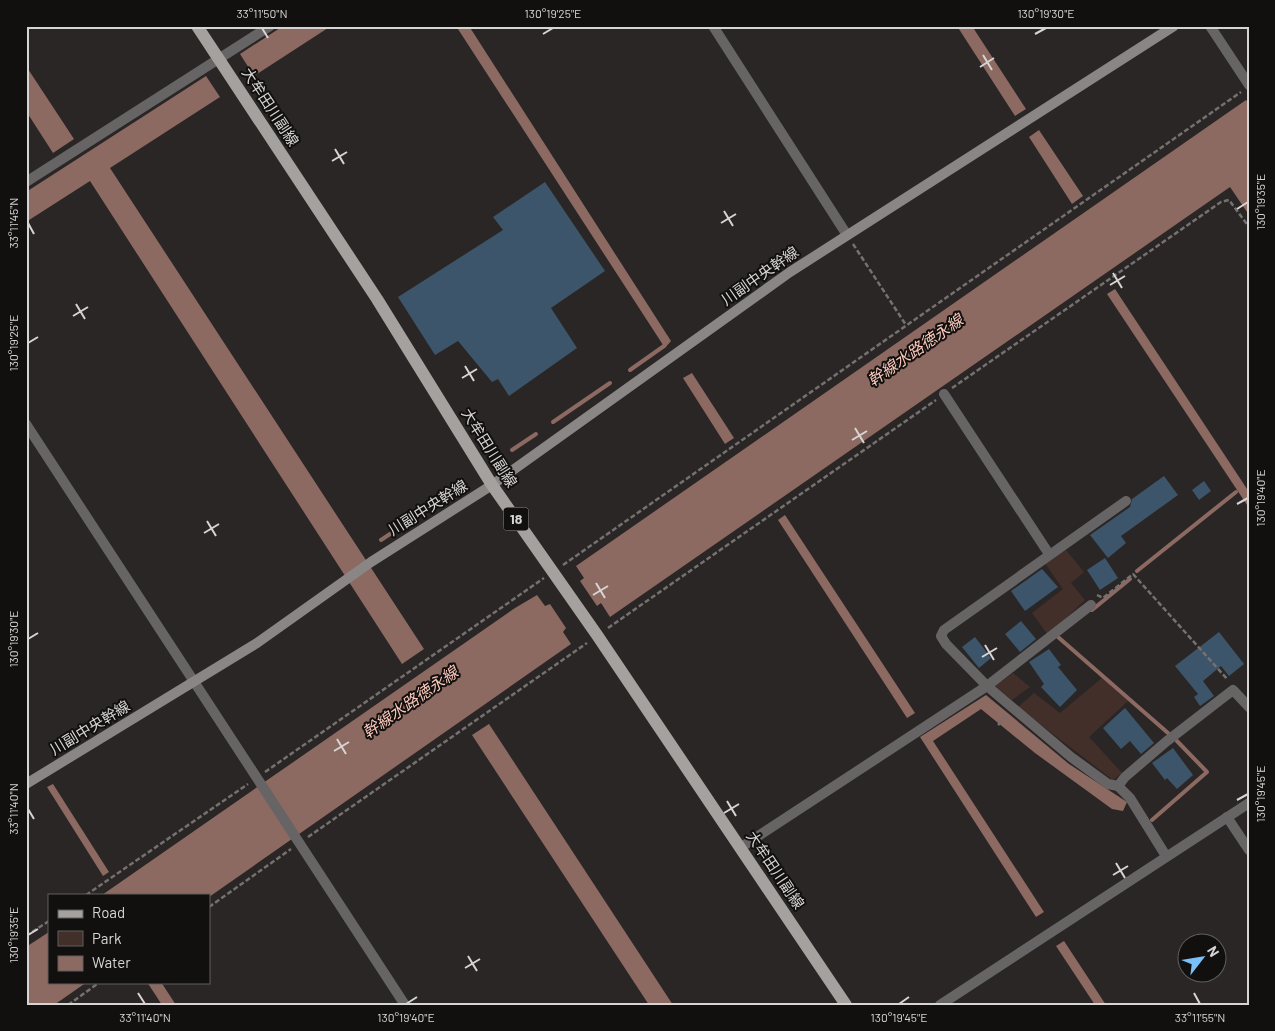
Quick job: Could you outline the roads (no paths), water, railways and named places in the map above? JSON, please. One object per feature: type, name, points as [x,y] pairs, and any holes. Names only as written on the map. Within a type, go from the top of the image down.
[{"type":"main road","name":"大牟田川副線","points":[[198,26],[377,299],[492,485],[598,635],[846,1005]]},
{"type":"street","points":[[26,182],[270,26]]},
{"type":"street","points":[[713,26],[847,235]]},
{"type":"street","name":"川副中央幹線","points":[[26,784],[257,643],[371,562],[492,485],[790,272],[1084,86],[1174,26]]},
{"type":"street","points":[[1210,26],[1249,86]]},
{"type":"street","points":[[944,394],[1049,554]]},
{"type":"street","points":[[26,424],[405,1005]]},
{"type":"street","points":[[1126,501],[944,630],[941,636],[946,644],[987,686],[1071,757],[1108,784],[1118,786],[1130,798],[1166,856]]},
{"type":"street","points":[[740,848],[987,686],[1092,605]]},
{"type":"street","points":[[1118,786],[1125,777],[1167,741],[1233,690],[1249,707]]},
{"type":"street","points":[[940,1005],[1249,803]]},
{"type":"street","points":[[1227,817],[1249,850]]},
{"type":"water","points":[[283,26],[331,26],[254,76],[240,54]]},
{"type":"water","points":[[456,26],[469,26],[671,341],[665,348]]},
{"type":"water","points":[[957,26],[972,26],[1026,109],[1015,116]]},
{"type":"water","points":[[26,66],[74,139],[53,153],[26,111]]},
{"type":"water","points":[[206,76],[220,97],[110,168],[424,649],[402,664],[90,181],[26,222],[26,192]]},
{"type":"water","name":"幹線水路徳永線","points":[[1246,100],[1249,104],[1249,215],[1230,187],[610,617],[601,603],[597,606],[580,581],[584,578],[576,566]]},
{"type":"water","points":[[1039,130],[1083,196],[1072,204],[1029,137]]},
{"type":"water","points":[[1115,289],[1249,492],[1249,508],[1107,294]]},
{"type":"water","points":[[692,373],[734,438],[725,444],[683,378]]},
{"type":"water","points":[[785,515],[915,713],[907,718],[778,520]]},
{"type":"water","name":"幹線水路徳永線","points":[[537,595],[545,606],[550,604],[566,628],[563,632],[571,644],[210,896],[210,894],[103,894],[515,608]]},
{"type":"water","points":[[986,695],[1069,764],[1127,802],[1123,811],[1112,809],[1035,753],[981,709],[933,741],[1044,912],[1036,917],[920,737]]},
{"type":"water","points":[[489,724],[673,1005],[649,1005],[472,735]]},
{"type":"water","points":[[53,784],[109,872],[103,876],[47,787]]},
{"type":"water","points":[[48,933],[48,984],[84,984],[54,1005],[26,1005],[26,947]]},
{"type":"water","points":[[1064,941],[1106,1005],[1095,1005],[1056,946]]},
{"type":"water","points":[[148,984],[162,984],[176,1005],[162,1005]]},
{"type":"waterway","points":[[630,370],[664,346]]},
{"type":"waterway","points":[[553,422],[610,383]]},
{"type":"waterway","points":[[512,450],[536,434]]},
{"type":"waterway","points":[[381,540],[456,490]]},
{"type":"waterway","points":[[1137,571],[1236,492]]},
{"type":"waterway","points":[[1092,610],[1130,579]]},
{"type":"waterway","points":[[1058,637],[1168,733]]},
{"type":"waterway","points":[[1152,820],[1207,772],[1177,741]]}]
